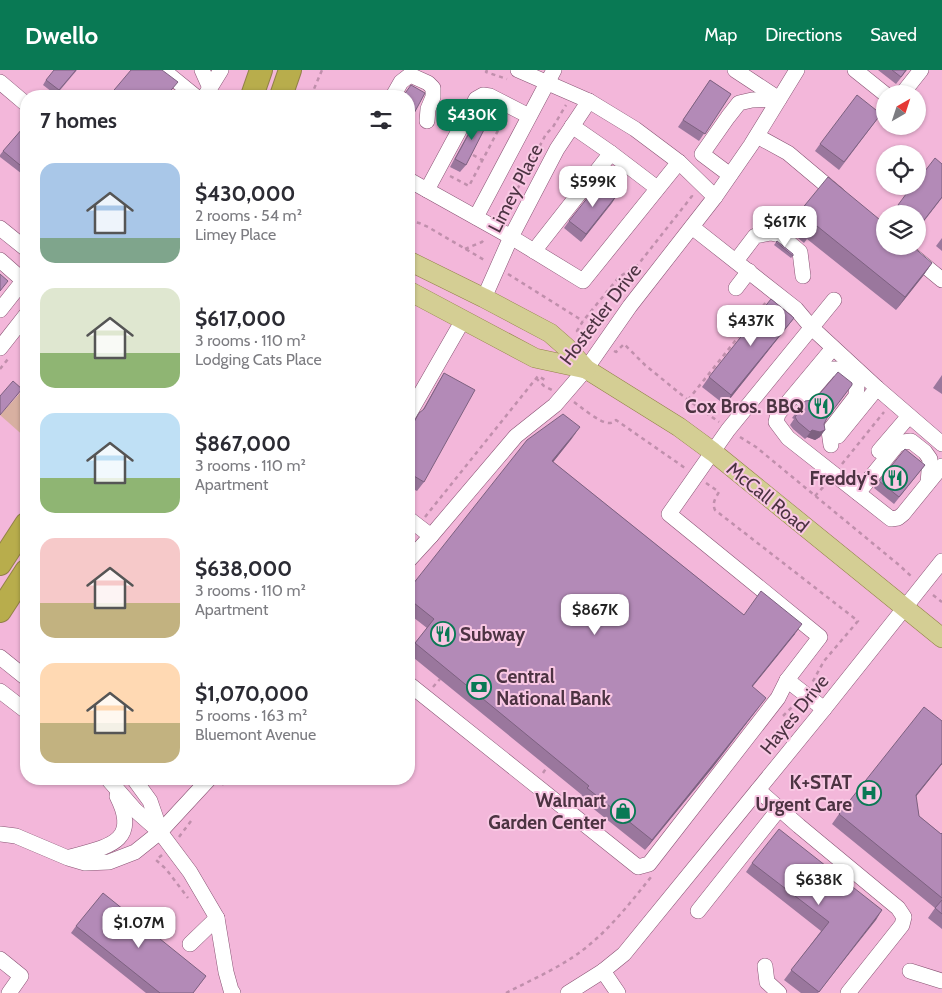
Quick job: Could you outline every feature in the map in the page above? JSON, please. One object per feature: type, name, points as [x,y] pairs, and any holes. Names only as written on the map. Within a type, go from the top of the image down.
[{"type":"highway","points":[[254,90],[262,70]]},
{"type":"highway","points":[[283,90],[290,70]]},
{"type":"highway","points":[[0,564],[20,533]]},
{"type":"highway","points":[[0,611],[20,580]]},
{"type":"main road","name":"McCall Road","points":[[415,264],[550,333],[586,369],[679,427],[713,452],[942,638]]},
{"type":"main road","points":[[415,270],[432,273]]},
{"type":"main road","points":[[415,292],[446,298],[464,305],[476,306],[484,298]]},
{"type":"main road","name":"McCall Road","points":[[415,294],[536,358],[586,369]]},
{"type":"street","points":[[163,70],[188,90]]},
{"type":"street","points":[[202,70],[207,90]]},
{"type":"street","points":[[208,90],[221,70]]},
{"type":"street","points":[[387,90],[398,70]]},
{"type":"street","points":[[736,70],[779,99]]},
{"type":"street","name":"Hostetler Drive","points":[[415,554],[516,436],[549,410],[586,369],[630,306],[715,197],[757,136],[797,70]]},
{"type":"street","points":[[855,70],[876,87]]},
{"type":"street","points":[[909,85],[921,70]]},
{"type":"street","points":[[512,74],[550,76],[586,106],[635,130],[678,162],[715,197]]},
{"type":"street","points":[[396,90],[401,82],[410,75],[428,83],[433,88],[433,97],[428,109],[427,121]]},
{"type":"street","points":[[476,218],[550,76]]},
{"type":"street","points":[[0,82],[20,99]]},
{"type":"street","points":[[427,190],[476,99],[483,95],[490,96],[529,116]]},
{"type":"street","points":[[730,175],[702,154],[739,103],[752,100],[779,99]]},
{"type":"street","name":"Limey Place","points":[[484,298],[511,237],[557,149],[586,106]]},
{"type":"street","points":[[572,126],[611,152],[657,188]]},
{"type":"street","points":[[757,136],[788,153],[846,202]]},
{"type":"street","points":[[534,251],[611,152]]},
{"type":"street","points":[[415,183],[511,237],[583,281],[678,162]]},
{"type":"street","points":[[692,227],[796,308],[812,328],[833,348],[942,444]]},
{"type":"street","points":[[0,228],[20,244]]},
{"type":"street","points":[[736,261],[755,236],[771,233],[780,235],[800,252],[803,276]]},
{"type":"street","points":[[912,255],[942,280]]},
{"type":"street","points":[[0,260],[20,278]]},
{"type":"street","points":[[736,288],[749,271]]},
{"type":"street","points":[[0,310],[20,288]]},
{"type":"street","points":[[415,689],[638,867],[649,864],[778,698],[787,680],[820,637],[669,514],[728,430],[834,300]]},
{"type":"street","points":[[0,319],[14,331]]},
{"type":"street","points":[[415,404],[463,320]]},
{"type":"street","points":[[0,348],[20,323]]},
{"type":"street","points":[[833,348],[778,414],[776,422],[788,438],[891,519],[898,518],[942,466]]},
{"type":"street","points":[[788,402],[804,399],[830,369],[837,369],[852,379],[857,386],[856,396],[829,431],[831,445]]},
{"type":"street","points":[[818,462],[877,388]]},
{"type":"street","points":[[854,490],[909,416]]},
{"type":"street","points":[[854,490],[897,445],[911,441],[925,452],[930,459],[928,483]]},
{"type":"street","points":[[415,524],[432,536]]},
{"type":"street","name":"Hayes Drive","points":[[568,993],[603,971],[624,954],[942,561]]},
{"type":"street","points":[[0,657],[20,673]]},
{"type":"street","points":[[787,680],[824,709]]},
{"type":"street","points":[[0,691],[20,706]]},
{"type":"street","points":[[68,858],[102,848],[116,841],[124,831],[126,818],[121,803],[111,785]]},
{"type":"street","points":[[113,785],[135,810],[160,832],[190,872],[217,918],[226,972],[233,993]]},
{"type":"street","points":[[138,785],[150,801],[160,832]]},
{"type":"street","points":[[0,834],[16,836],[68,858],[85,863],[109,862],[135,852],[212,785]]},
{"type":"street","points":[[758,790],[898,908],[904,917],[902,925],[848,993]]},
{"type":"street","points":[[698,911],[779,809]]},
{"type":"street","points":[[190,944],[217,918]]},
{"type":"street","points":[[0,959],[21,976],[9,993]]},
{"type":"street","points":[[765,966],[767,982],[779,993]]},
{"type":"street","points":[[603,971],[618,993]]},
{"type":"street","points":[[910,971],[942,980]]},
{"type":"path","points":[[314,90],[322,70]]},
{"type":"path","points":[[487,70],[486,72],[512,74]]},
{"type":"path","points":[[464,249],[482,242],[502,210],[508,207],[546,134],[553,127],[566,104],[586,106]]},
{"type":"path","points":[[438,170],[469,186],[510,106]]},
{"type":"path","points":[[473,155],[482,160]]},
{"type":"path","points":[[577,331],[619,277],[637,266],[692,196],[690,191]]},
{"type":"path","points":[[688,400],[774,292]]},
{"type":"path","points":[[616,352],[624,344],[645,365],[688,400],[716,419],[728,430],[756,447],[942,602]]},
{"type":"path","points":[[0,363],[3,365],[0,369]]},
{"type":"path","points":[[415,521],[536,378],[538,376],[545,380]]},
{"type":"path","points":[[536,378],[544,386],[570,399],[607,424],[616,420],[719,492],[714,500],[715,510],[858,621],[824,661],[812,684],[788,712],[780,718]]},
{"type":"path","points":[[701,384],[705,383]]},
{"type":"path","points":[[816,496],[892,401]]},
{"type":"path","points":[[156,860],[171,847],[192,820]]},
{"type":"path","points":[[506,993],[570,960],[586,948],[617,919],[655,872]]},
{"type":"shaded area","points":[[20,393],[20,433],[0,415]]},
{"type":"building","points":[[54,70],[76,70],[59,90],[46,80]]},
{"type":"building","points":[[131,70],[162,70],[178,82],[171,90],[114,90]]},
{"type":"building","points":[[892,70],[906,70],[901,77]]},
{"type":"building","points":[[710,80],[731,94],[705,134],[683,120]]},
{"type":"building","points":[[411,85],[425,93],[415,111],[415,90],[407,90]]},
{"type":"building","points":[[857,95],[876,110],[876,120],[844,162],[820,144]]},
{"type":"building","points":[[478,117],[488,122],[466,165],[455,159]]},
{"type":"building","points":[[20,131],[20,165],[3,151]]},
{"type":"building","points":[[935,158],[942,164],[942,197],[926,218],[926,205],[898,205],[905,195],[926,195],[926,170]]},
{"type":"building","points":[[828,177],[876,217],[876,255],[923,255],[932,263],[905,297],[817,226],[813,230],[796,216]]},
{"type":"building","points":[[600,182],[617,195],[586,234],[569,221]]},
{"type":"building","points":[[776,242],[793,254],[793,256]]},
{"type":"building","points":[[0,274],[8,281],[0,291]]},
{"type":"building","points":[[771,299],[794,318],[731,395],[709,377]]},
{"type":"building","name":"Cox Bros. BBQ","points":[[838,372],[852,385],[827,418],[824,424],[825,430],[820,432],[812,430],[810,432],[798,422],[795,417],[799,412],[797,411],[805,401],[816,398]]},
{"type":"building","points":[[444,373],[475,390],[424,482],[415,477],[415,420],[424,409]]},
{"type":"building","points":[[13,381],[20,387],[20,391],[0,415],[0,396]]},
{"type":"building","points":[[563,414],[580,427],[552,461],[744,615],[761,591],[802,624],[752,686],[766,698],[652,840],[587,788],[589,786],[415,643],[434,619],[415,604],[415,581],[527,440]]},
{"type":"building","name":"Freddy's","points":[[905,449],[925,465],[899,497],[879,481]]},
{"type":"building","points":[[924,707],[942,721],[942,763],[916,795],[919,816],[942,833],[942,898],[839,814]]},
{"type":"building","points":[[779,829],[882,910],[819,992],[791,970],[829,922],[752,863]]},
{"type":"building","points":[[103,893],[206,976],[193,993],[160,993],[76,926]]},
{"type":"building","points":[[942,900],[942,914],[935,908]]},
{"type":"place","name":"Cox Bros. BBQ","points":[[821,406]]},
{"type":"place","name":"Freddy's","points":[[895,478]]},
{"type":"place","name":"Subway","points":[[443,634]]},
{"type":"place","name":"Central National Bank","points":[[479,687]]},
{"type":"place","name":"K+STAT Urgent Care","points":[[869,793]]},
{"type":"place","name":"Walmart Garden Center","points":[[623,811]]}]
